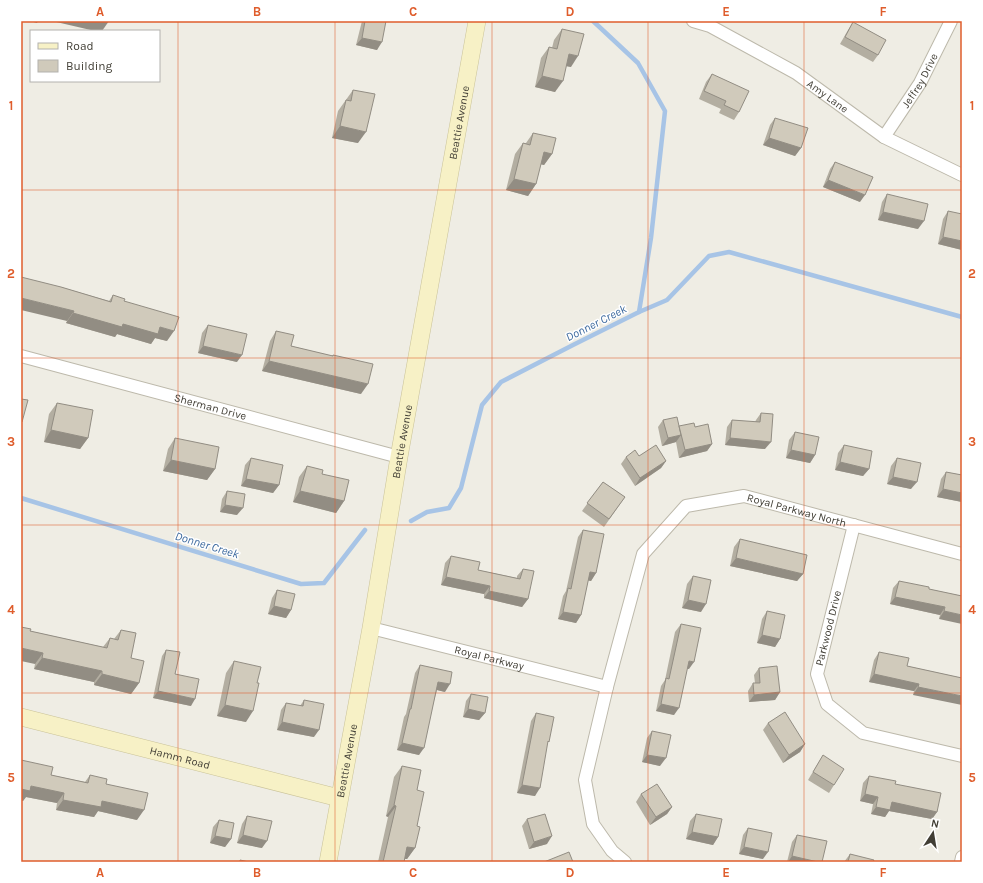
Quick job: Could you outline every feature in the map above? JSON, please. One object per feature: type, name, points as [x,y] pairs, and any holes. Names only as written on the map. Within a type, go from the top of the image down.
[{"type":"street","name":"Beattie Avenue","points":[[328,862],[371,628],[399,457],[477,21]]},
{"type":"street","name":"Amy Lane","points":[[693,21],[710,26],[796,73],[884,137],[962,174]]},
{"type":"street","name":"Jeffrey Drive","points":[[884,137],[920,82],[951,21]]},
{"type":"street","name":"Sherman Drive","points":[[21,356],[399,457]]},
{"type":"street","name":"Royal Parkway North","points":[[625,862],[612,851],[593,824],[585,780],[607,687],[643,554],[686,506],[744,496],[962,554]]},
{"type":"street","name":"Parkwood Drive","points":[[854,525],[817,674],[827,704],[863,732],[962,756]]},
{"type":"street","name":"Royal Parkway","points":[[371,628],[607,687]]},
{"type":"street","name":"Hamm Road","points":[[21,717],[339,798]]},
{"type":"street","points":[[961,862],[962,857]]},
{"type":"building","points":[[365,21],[386,21],[382,42],[362,38]]},
{"type":"building","points":[[853,22],[886,40],[878,55],[845,37]]},
{"type":"building","points":[[562,29],[584,34],[578,56],[569,54],[563,81],[542,76],[549,47],[557,49]]},
{"type":"building","points":[[712,74],[749,91],[739,112],[724,105],[726,101],[704,91]]},
{"type":"building","points":[[353,90],[375,94],[366,132],[340,126],[346,100],[351,101]]},
{"type":"building","points":[[775,118],[808,128],[801,148],[769,138]]},
{"type":"building","points":[[533,133],[556,138],[552,154],[544,152],[536,184],[514,179],[523,143],[530,145]]},
{"type":"building","points":[[835,162],[873,177],[865,195],[828,180]]},
{"type":"building","points":[[887,194],[928,204],[924,221],[883,212]]},
{"type":"building","points":[[948,211],[962,214],[962,241],[943,237]]},
{"type":"building","points":[[21,277],[111,302],[113,295],[125,299],[124,301],[179,317],[174,331],[160,327],[158,334],[123,324],[122,327],[73,313],[74,311],[21,298]]},
{"type":"building","points":[[208,325],[247,334],[242,355],[203,346]]},
{"type":"building","points":[[276,331],[294,335],[291,346],[373,364],[368,384],[269,361]]},
{"type":"building","points":[[21,399],[28,400],[22,422],[21,422]]},
{"type":"building","points":[[57,403],[93,410],[88,438],[51,430]]},
{"type":"building","points":[[761,413],[773,414],[771,442],[730,438],[732,420],[760,422]]},
{"type":"building","points":[[677,417],[681,435],[668,438],[663,420]]},
{"type":"building","points":[[694,423],[695,427],[708,424],[712,444],[685,450],[679,426]]},
{"type":"building","points":[[795,432],[819,437],[815,455],[791,450]]},
{"type":"building","points":[[175,438],[219,447],[215,469],[171,460]]},
{"type":"building","points":[[656,445],[666,461],[640,478],[626,457],[635,450],[639,456]]},
{"type":"building","points":[[844,445],[872,451],[869,469],[840,462]]},
{"type":"building","points":[[251,458],[283,465],[279,485],[246,479]]},
{"type":"building","points":[[897,458],[921,463],[917,482],[893,477]]},
{"type":"building","points":[[307,466],[323,470],[322,474],[349,480],[344,501],[300,491]]},
{"type":"building","points":[[946,472],[962,475],[962,493],[943,489]]},
{"type":"building","points":[[603,482],[625,497],[609,519],[587,503]]},
{"type":"building","points":[[227,491],[245,494],[243,508],[225,505]]},
{"type":"building","points":[[583,530],[604,534],[596,573],[590,572],[581,615],[563,612],[568,588],[571,589]]},
{"type":"building","points":[[740,539],[807,555],[803,574],[736,558]]},
{"type":"building","points":[[451,556],[480,562],[478,570],[520,579],[523,569],[534,571],[528,599],[489,591],[490,586],[446,577]]},
{"type":"building","points":[[693,576],[711,580],[706,604],[688,600]]},
{"type":"building","points":[[899,581],[962,596],[962,615],[944,611],[945,607],[895,597]]},
{"type":"building","points":[[277,590],[295,594],[291,610],[274,606]]},
{"type":"building","points":[[767,611],[785,615],[780,639],[762,635]]},
{"type":"building","points":[[681,624],[701,628],[694,662],[689,661],[679,708],[661,704],[666,678],[669,679]]},
{"type":"building","points":[[21,627],[31,629],[30,631],[107,648],[110,638],[118,640],[121,630],[136,633],[131,658],[144,661],[139,683],[102,674],[102,671],[42,658],[43,653],[21,648]]},
{"type":"building","points":[[166,650],[180,652],[175,674],[199,679],[195,699],[158,691]]},
{"type":"building","points":[[879,652],[909,658],[907,666],[962,678],[962,696],[918,687],[919,684],[874,674]]},
{"type":"building","points":[[234,661],[261,667],[253,711],[225,705]]},
{"type":"building","points":[[420,665],[452,672],[450,684],[438,682],[424,748],[402,743]]},
{"type":"building","points":[[777,666],[780,692],[754,695],[753,683],[760,683],[759,668]]},
{"type":"building","points":[[471,694],[488,697],[485,713],[468,709]]},
{"type":"building","points":[[304,700],[324,704],[319,730],[282,722],[286,703],[303,706]]},
{"type":"building","points":[[785,712],[805,744],[789,755],[768,723]]},
{"type":"building","points":[[536,713],[554,717],[549,742],[548,741],[540,788],[522,785]]},
{"type":"building","points":[[652,731],[671,735],[666,758],[647,755]]},
{"type":"building","points":[[823,755],[844,769],[834,785],[813,772]]},
{"type":"building","points":[[21,760],[53,767],[51,775],[88,783],[90,775],[107,779],[106,784],[148,793],[144,810],[102,801],[101,807],[63,800],[64,793],[31,786],[30,791],[21,789]]},
{"type":"building","points":[[402,766],[421,770],[417,790],[424,792],[417,826],[420,827],[415,848],[407,847],[404,862],[383,862],[396,806],[394,805]]},
{"type":"building","points":[[869,776],[896,781],[895,784],[941,793],[937,812],[892,802],[890,810],[876,807],[878,797],[865,794]]},
{"type":"building","points":[[657,784],[672,807],[656,817],[641,794]]},
{"type":"building","points":[[545,814],[552,836],[534,842],[527,819]]},
{"type":"building","points":[[696,814],[722,819],[718,837],[692,832]]},
{"type":"building","points":[[247,816],[272,821],[267,841],[243,835]]},
{"type":"building","points":[[219,820],[234,823],[231,839],[215,836]]},
{"type":"building","points":[[748,828],[772,833],[768,852],[744,847]]},
{"type":"building","points":[[797,835],[827,841],[822,862],[792,856]]},
{"type":"building","points":[[569,852],[573,862],[544,862]]},
{"type":"building","points":[[850,854],[874,860],[873,862],[848,862]]},
{"type":"waterway","name":"Donner Creek","points":[[411,521],[427,512],[449,508],[461,488],[482,405],[501,382],[639,312],[651,238],[665,111],[638,63],[593,21]]},
{"type":"waterway","points":[[639,312],[667,300],[709,256],[729,252],[962,317]]},
{"type":"waterway","name":"Donner Creek","points":[[21,498],[301,584],[324,583],[365,530]]}]
